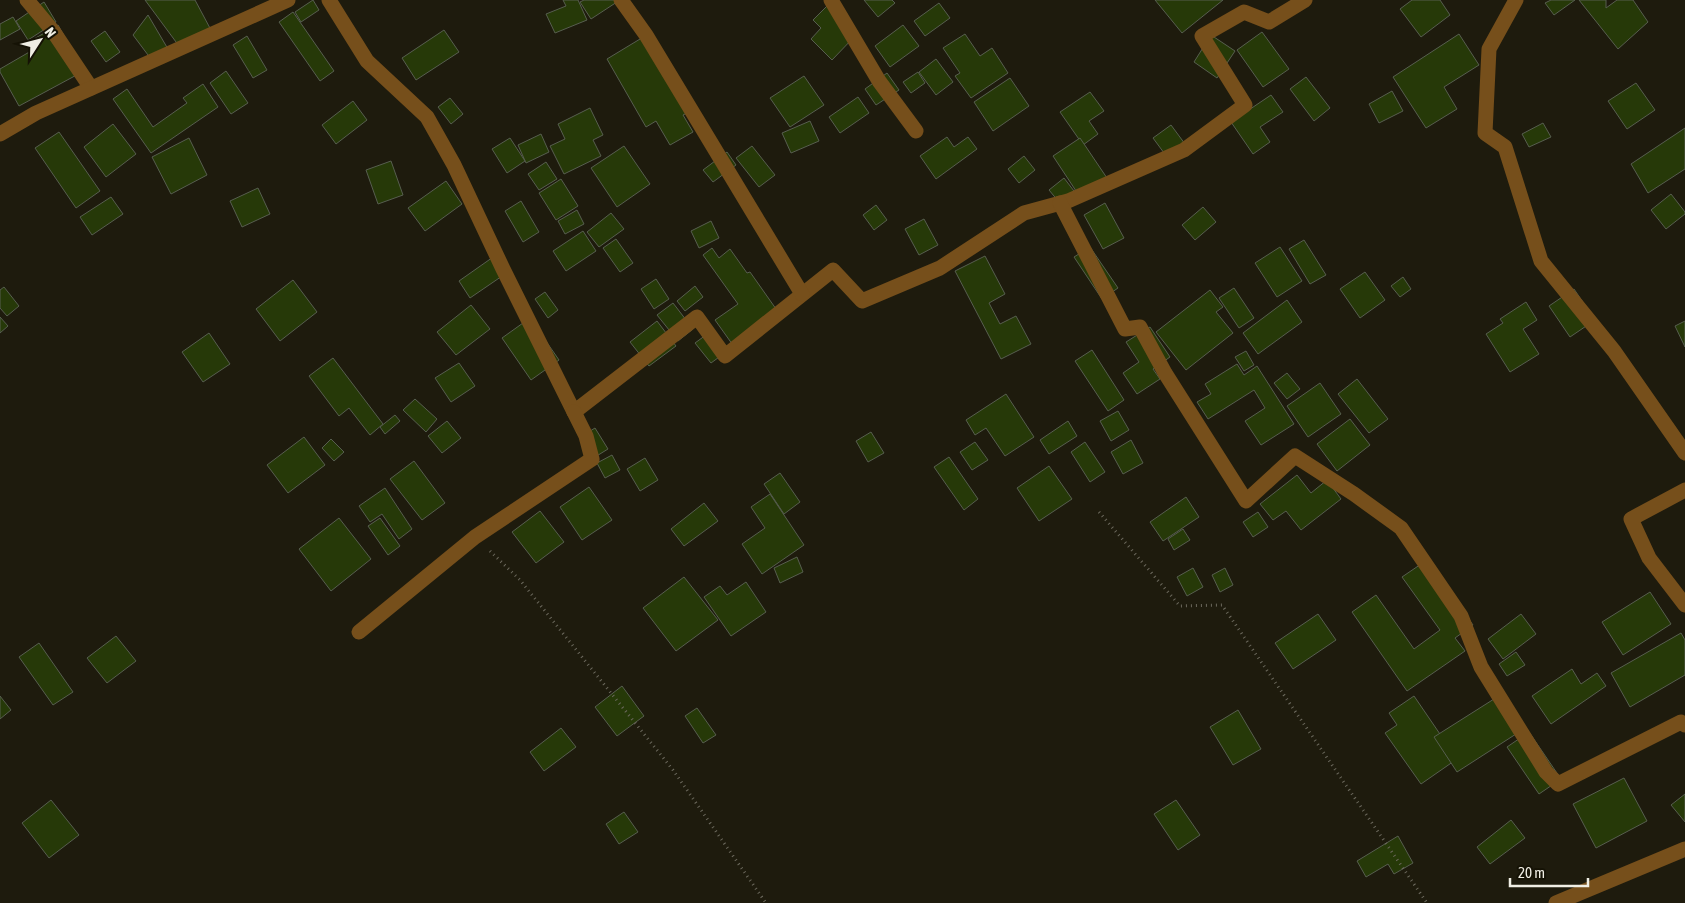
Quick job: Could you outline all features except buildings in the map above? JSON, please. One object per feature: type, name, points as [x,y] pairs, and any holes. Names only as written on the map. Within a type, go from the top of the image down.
[{"type":"street","points":[[27,0],[54,31],[91,88]]},
{"type":"street","points":[[0,134],[36,113],[288,0]]},
{"type":"street","points":[[329,0],[367,61],[427,117],[454,165],[502,269],[586,436],[592,460],[476,537],[359,632]]},
{"type":"street","points":[[621,0],[646,35],[802,294]]},
{"type":"street","points":[[831,0],[879,81],[916,131]]},
{"type":"street","points":[[574,412],[697,317],[725,356],[833,270],[862,301],[940,268],[1024,213],[1068,201],[1184,150],[1246,104],[1202,36],[1244,12],[1269,22],[1305,0]]},
{"type":"street","points":[[1516,0],[1489,49],[1485,133],[1505,148],[1541,261],[1614,351],[1685,453]]},
{"type":"street","points":[[1060,203],[1124,329],[1140,327],[1164,373],[1246,501],[1295,456],[1354,494],[1400,528],[1461,616],[1481,667],[1546,772],[1558,784],[1681,722],[1685,725]]},
{"type":"street","points":[[1685,490],[1630,519],[1649,558],[1685,606]]},
{"type":"street","points":[[1556,903],[1685,849]]},
{"type":"path","points":[[1099,512],[1180,606],[1222,606],[1428,903]]},
{"type":"path","points":[[476,537],[520,580],[674,770],[766,903]]}]
